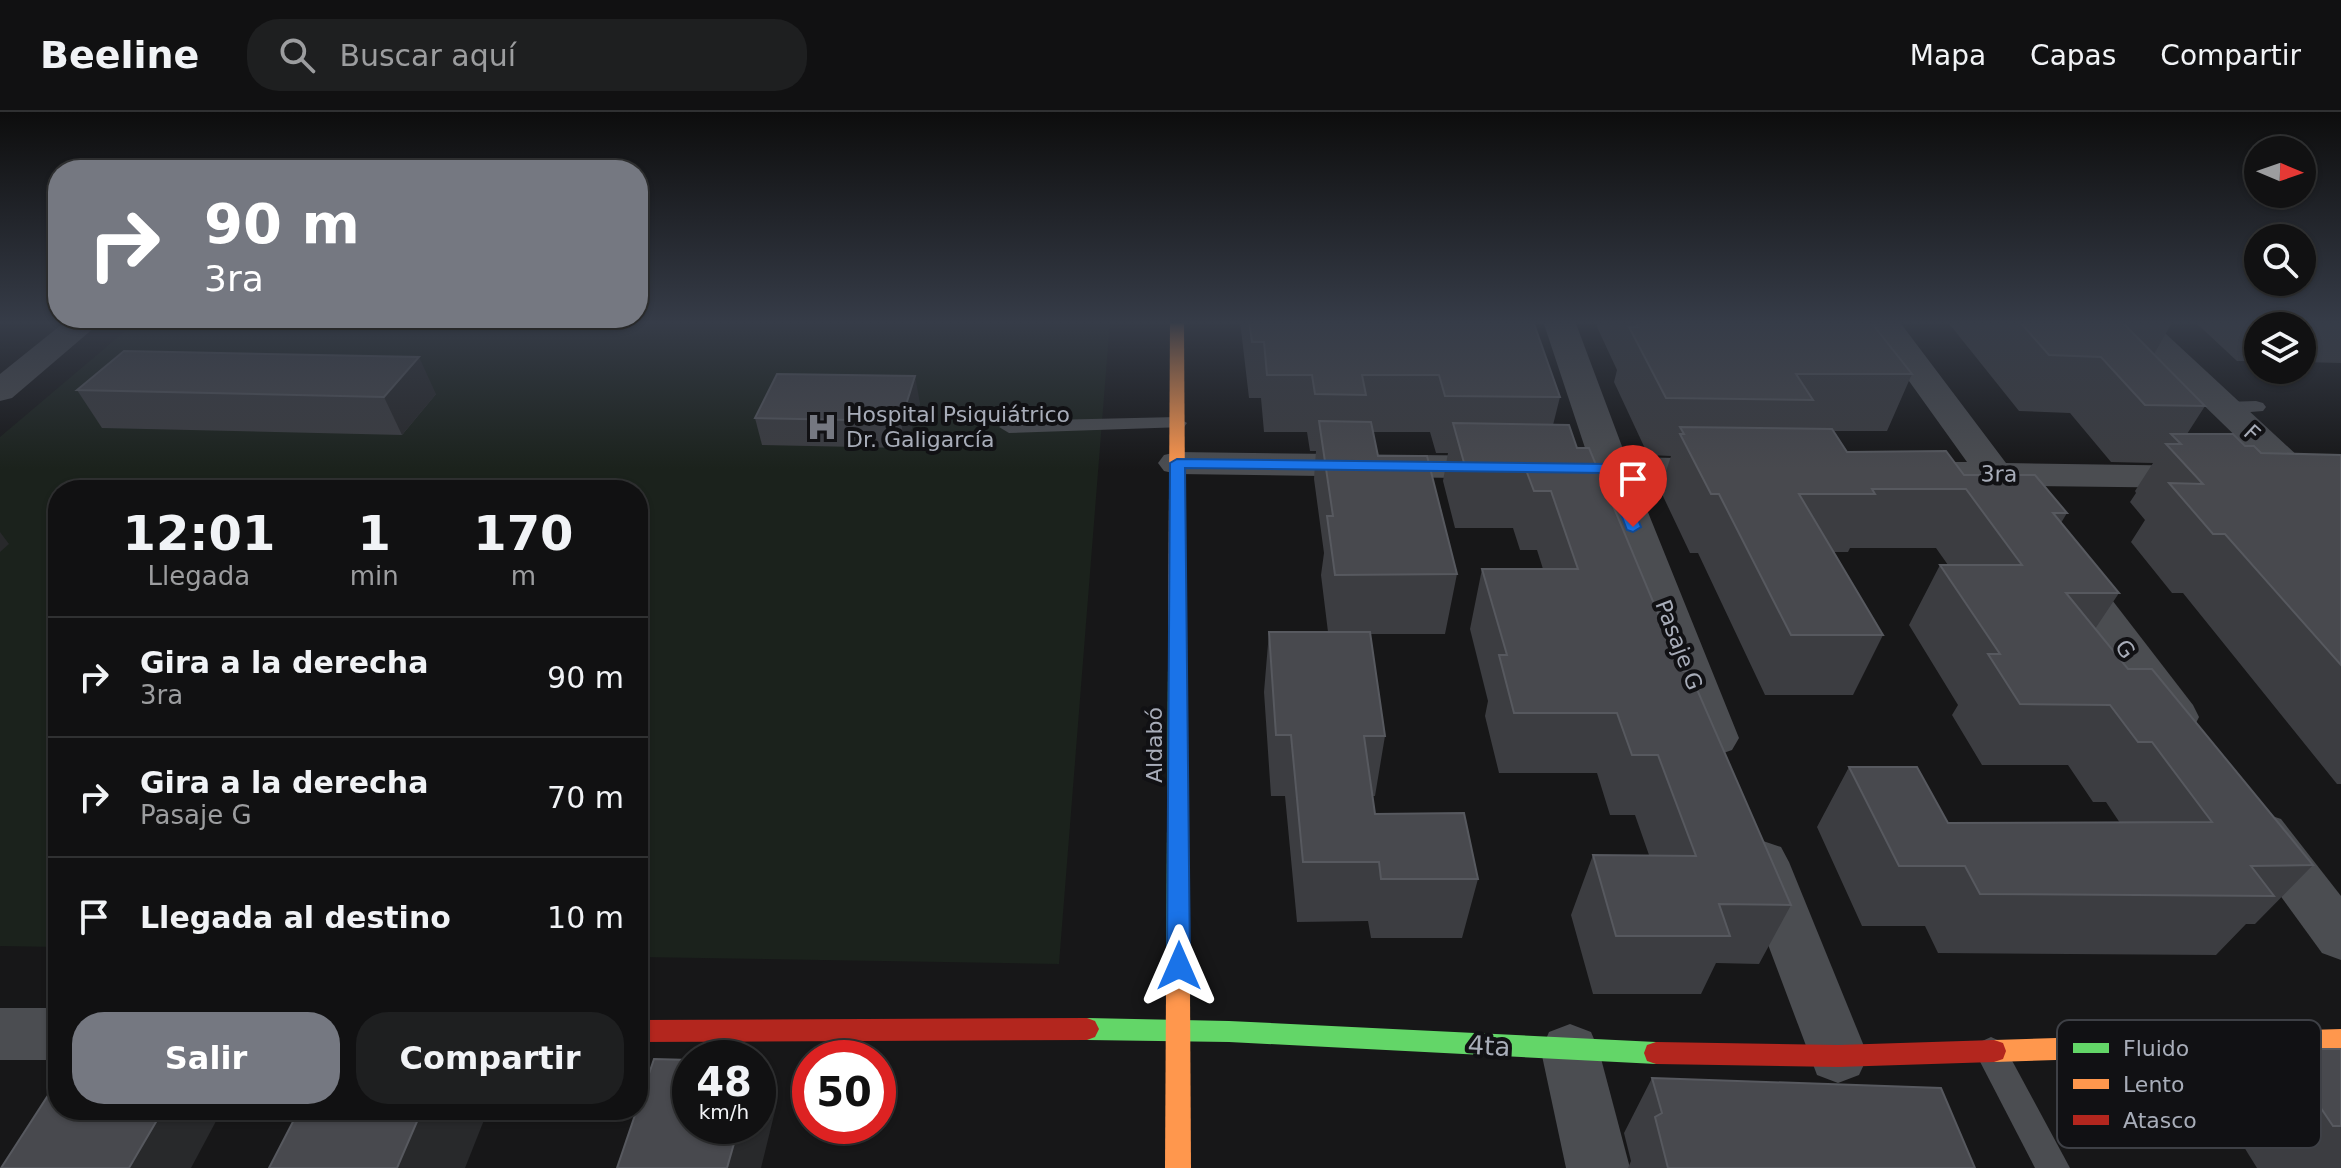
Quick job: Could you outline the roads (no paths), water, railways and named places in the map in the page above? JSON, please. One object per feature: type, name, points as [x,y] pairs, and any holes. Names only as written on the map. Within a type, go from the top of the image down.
[{"type":"street","points":[[0,391],[25,370]]},
{"type":"street","name":"Aldabó","points":[[1177,370],[1178,1168]]},
{"type":"street","name":"Pasaje G","points":[[1576,370],[1611,468],[1730,774]]},
{"type":"street","name":"G","points":[[1918,370],[2202,752]]},
{"type":"street","name":"F","points":[[2194,370],[2240,408],[2301,479]]},
{"type":"street","points":[[1177,463],[1764,471]]},
{"type":"street","name":"3ra","points":[[1872,472],[2341,480]]},
{"type":"street","points":[[2239,801],[2341,937]]},
{"type":"street","points":[[1747,819],[1838,1056]]},
{"type":"street","name":"4ta","points":[[648,1031],[1179,1028],[1570,1051],[1838,1056],[2057,1050]]},
{"type":"street","points":[[0,1034],[48,1034]]},
{"type":"street","name":"4ta","points":[[2321,1041],[2341,1040]]},
{"type":"street","points":[[1570,1051],[1598,1168]]},
{"type":"lane","points":[[1009,427],[1177,423]]},
{"type":"lane","points":[[1991,1052],[2053,1168]]},
{"type":"place","name":"Hospital Psiquiátrico Dr. Galigarcía","points":[[822,427]]}]
